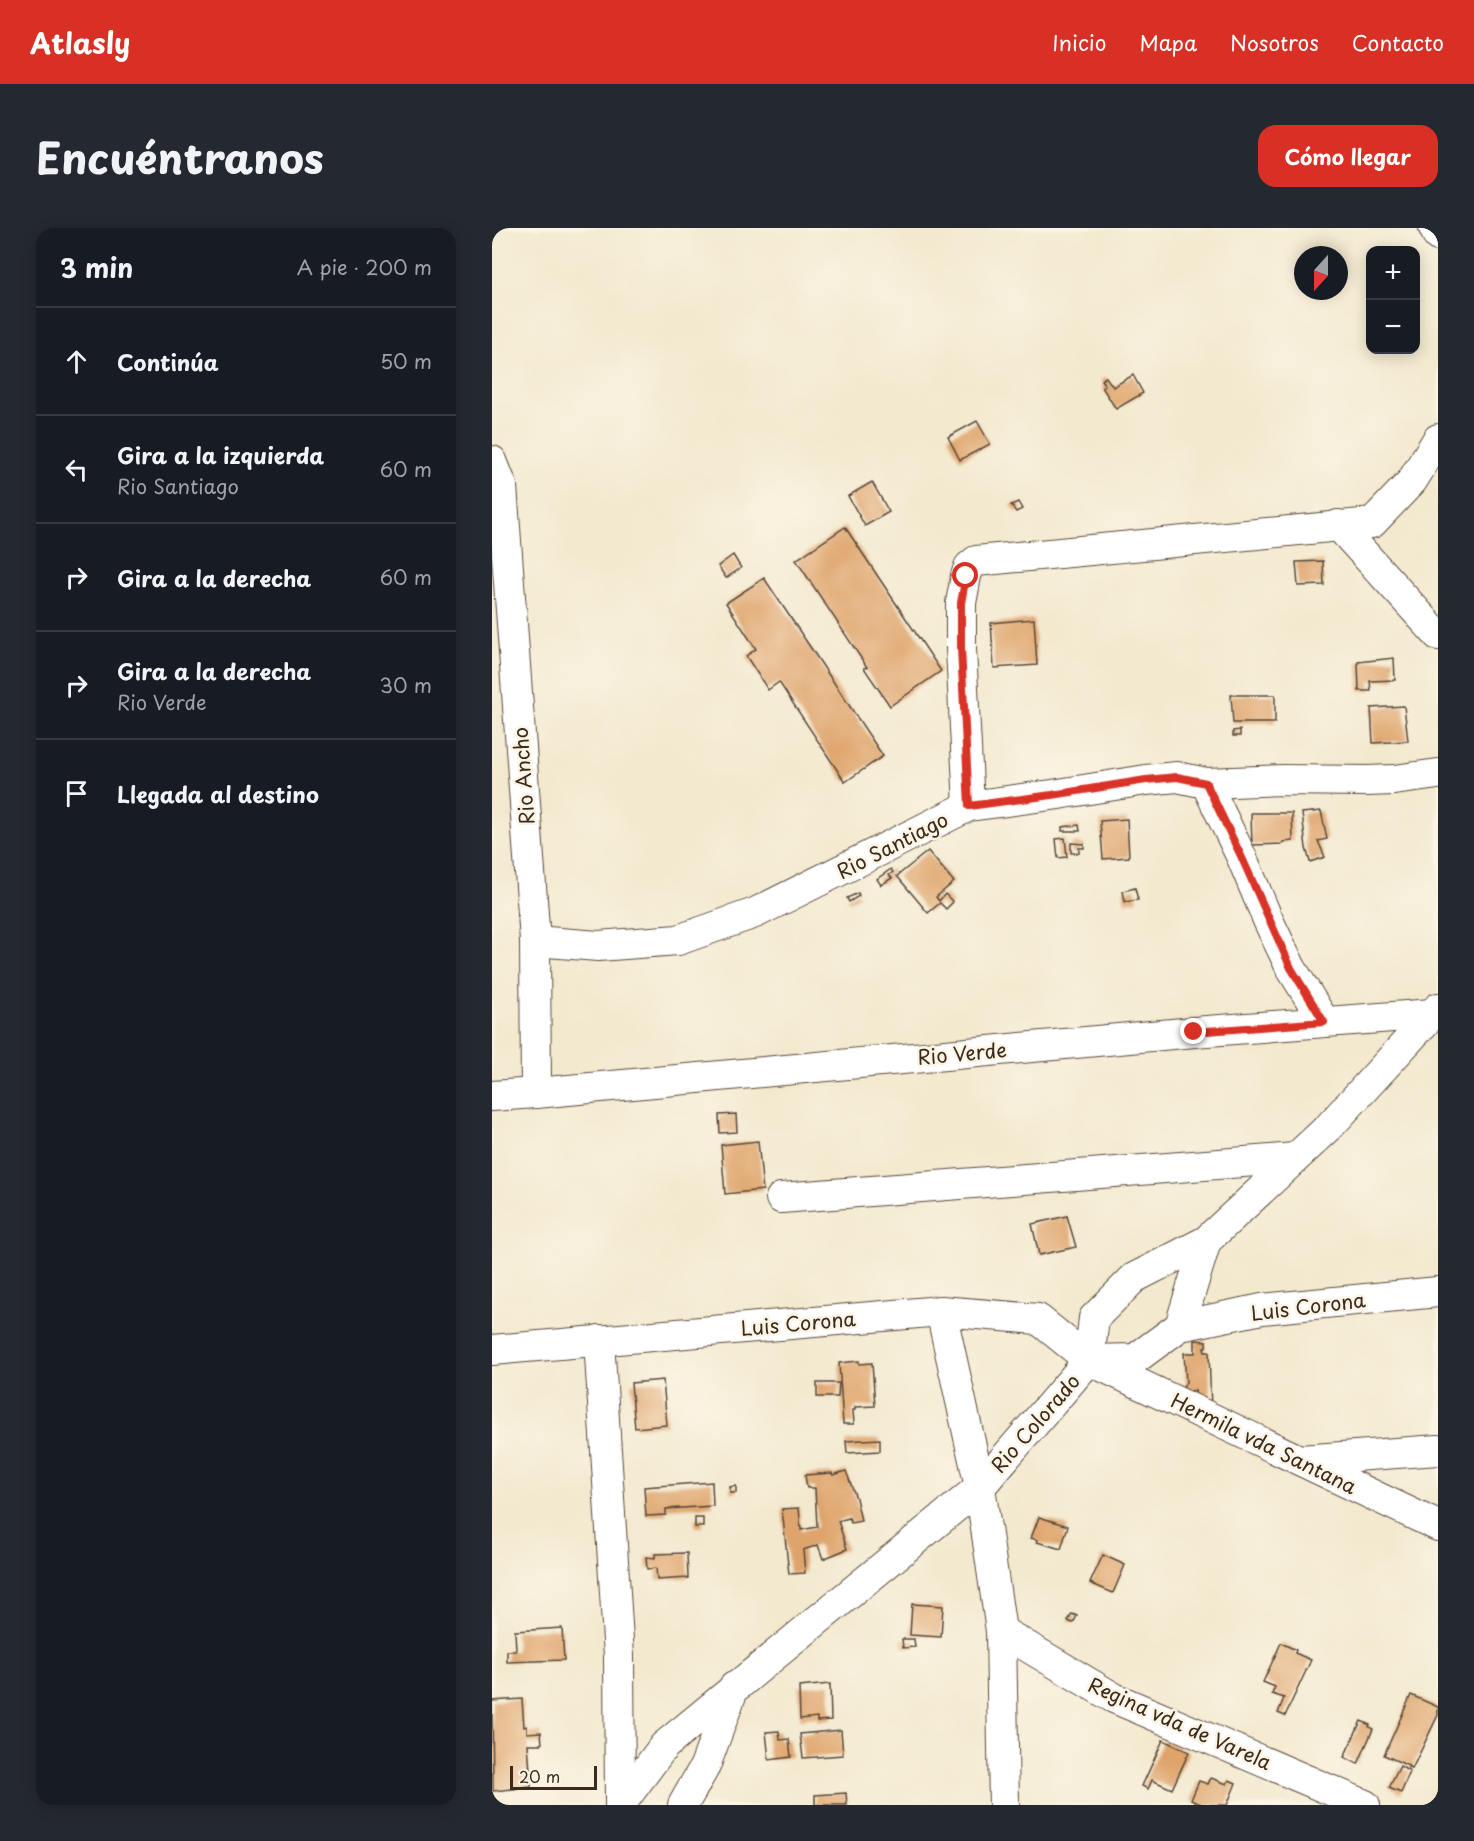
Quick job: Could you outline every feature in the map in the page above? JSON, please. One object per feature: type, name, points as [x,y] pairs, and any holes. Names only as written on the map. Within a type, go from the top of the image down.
[{"type":"street","points":[[1434,228],[1438,236]]},
{"type":"street","points":[[969,806],[961,603],[969,567],[976,561],[1372,523],[1413,482],[1438,439]]},
{"type":"street","name":"Rio Ancho","points":[[492,461],[502,486],[535,941],[536,1093]]},
{"type":"street","points":[[1338,525],[1438,635]]},
{"type":"street","name":"Rio Santiago","points":[[535,941],[598,946],[678,940],[755,913],[969,806],[1177,777],[1206,783],[1394,780],[1438,774]]},
{"type":"street","points":[[1206,783],[1291,968],[1324,1022]]},
{"type":"street","points":[[1089,1360],[1094,1318],[1134,1278],[1206,1241],[1328,1128],[1436,1011]]},
{"type":"street","name":"Rio Verde","points":[[492,1096],[1436,1011]]},
{"type":"street","points":[[782,1198],[1295,1158]]},
{"type":"street","points":[[1180,1326],[1206,1241]]},
{"type":"street","name":"Luis Corona","points":[[1180,1326],[1262,1309],[1438,1292]]},
{"type":"street","points":[[941,1311],[980,1487],[1001,1631],[1005,1805]]},
{"type":"street","name":"Luis Corona","points":[[492,1350],[941,1311],[1038,1319],[1089,1360]]},
{"type":"street","name":"Rio Colorado","points":[[620,1804],[664,1746],[980,1487],[1089,1360],[1135,1359],[1180,1326]]},
{"type":"street","points":[[599,1340],[619,1656],[620,1804]]},
{"type":"street","name":"Hermila vda Santana","points":[[1089,1360],[1438,1526]]},
{"type":"street","points":[[1300,1460],[1438,1450]]},
{"type":"street","name":"Regina vda de Varela","points":[[1001,1631],[1114,1698],[1365,1805]]},
{"type":"street","points":[[683,1805],[705,1766],[735,1687]]},
{"type":"building","points":[[1133,375],[1143,393],[1116,409],[1102,387],[1105,385],[1101,380],[1106,377],[1113,387]]},
{"type":"building","points":[[977,421],[990,444],[960,460],[948,437]]},
{"type":"building","points":[[872,482],[889,512],[865,526],[848,496]]},
{"type":"building","points":[[1018,502],[1022,509],[1016,512],[1011,505]]},
{"type":"building","points":[[845,527],[941,671],[890,706],[796,560]]},
{"type":"building","points":[[733,555],[741,568],[726,578],[718,566]]},
{"type":"building","points":[[1323,561],[1324,585],[1298,586],[1296,562]]},
{"type":"building","points":[[764,578],[883,756],[845,782],[779,682],[768,690],[746,656],[756,649],[726,603]]},
{"type":"building","points":[[1034,619],[1037,665],[994,668],[991,623]]},
{"type":"building","points":[[1394,658],[1395,680],[1370,681],[1371,691],[1359,691],[1358,662]]},
{"type":"building","points":[[1231,695],[1275,695],[1275,723],[1233,723]]},
{"type":"building","points":[[1404,706],[1408,741],[1373,743],[1371,708]]},
{"type":"building","points":[[1240,730],[1240,736],[1233,736],[1233,731]]},
{"type":"building","points":[[1321,811],[1327,839],[1318,841],[1325,857],[1310,862],[1302,813]]},
{"type":"building","points":[[1251,813],[1292,813],[1293,841],[1283,842],[1283,844],[1252,845]]},
{"type":"building","points":[[1127,819],[1129,857],[1103,859],[1100,821]]},
{"type":"building","points":[[1079,825],[1080,831],[1062,831],[1062,827]]},
{"type":"building","points":[[1065,838],[1067,857],[1058,858],[1056,839]]},
{"type":"building","points":[[1071,843],[1084,844],[1084,848],[1079,848],[1079,853],[1071,853]]},
{"type":"building","points":[[928,851],[954,882],[936,897],[939,901],[945,894],[953,902],[946,909],[940,903],[928,913],[897,876]]},
{"type":"building","points":[[891,869],[893,872],[889,875],[892,878],[881,885],[877,879]]},
{"type":"building","points":[[1135,888],[1138,900],[1125,902],[1123,891]]},
{"type":"building","points":[[858,893],[859,896],[849,902],[847,898]]},
{"type":"building","points":[[736,1114],[737,1132],[720,1133],[719,1115]]},
{"type":"building","points":[[758,1141],[763,1190],[725,1194],[721,1145]]},
{"type":"building","points":[[1067,1216],[1076,1247],[1039,1255],[1032,1224]]},
{"type":"building","points":[[1195,1340],[1206,1341],[1205,1352],[1209,1352],[1211,1410],[1196,1402],[1195,1390],[1191,1391],[1186,1398],[1182,1390],[1186,1382],[1184,1353],[1195,1353]]},
{"type":"building","points":[[859,1361],[859,1364],[872,1363],[875,1406],[855,1407],[853,1410],[854,1424],[843,1424],[839,1363]]},
{"type":"building","points":[[663,1380],[667,1425],[635,1428],[631,1383]]},
{"type":"building","points":[[817,1383],[839,1383],[838,1397],[817,1397]]},
{"type":"building","points":[[880,1439],[880,1451],[847,1453],[846,1441]]},
{"type":"building","points":[[846,1471],[856,1498],[861,1521],[851,1523],[849,1518],[838,1521],[847,1549],[823,1559],[818,1545],[803,1550],[805,1573],[789,1574],[782,1509],[799,1508],[801,1530],[817,1527],[815,1488],[807,1488],[805,1475],[832,1473],[833,1475]]},
{"type":"building","points":[[712,1482],[713,1506],[666,1509],[666,1515],[646,1516],[644,1487]]},
{"type":"building","points":[[736,1486],[736,1493],[730,1493],[730,1487]]},
{"type":"building","points":[[1039,1517],[1068,1526],[1061,1549],[1031,1538]]},
{"type":"building","points":[[695,1518],[703,1518],[703,1527],[695,1527]]},
{"type":"building","points":[[687,1553],[688,1578],[657,1580],[656,1568],[647,1569],[646,1557],[655,1558],[655,1554]]},
{"type":"building","points":[[1103,1555],[1125,1565],[1113,1593],[1090,1583]]},
{"type":"building","points":[[912,1604],[943,1606],[941,1637],[910,1635]]},
{"type":"building","points":[[1072,1614],[1077,1616],[1073,1623],[1068,1621]]},
{"type":"building","points":[[562,1628],[564,1660],[507,1662],[507,1651],[516,1651],[515,1631]]},
{"type":"building","points":[[902,1639],[914,1639],[915,1647],[903,1648]]},
{"type":"building","points":[[1281,1643],[1311,1660],[1285,1716],[1278,1713],[1284,1698],[1272,1694],[1275,1687],[1263,1682]]},
{"type":"building","points":[[830,1684],[831,1720],[817,1721],[817,1717],[800,1719],[799,1687]]},
{"type":"building","points":[[1411,1695],[1438,1707],[1438,1715],[1412,1769],[1384,1755]]},
{"type":"building","points":[[522,1699],[524,1727],[527,1726],[527,1733],[541,1732],[542,1744],[528,1744],[531,1787],[493,1791],[492,1701]]},
{"type":"building","points":[[1361,1721],[1373,1729],[1358,1764],[1344,1757]]},
{"type":"building","points":[[841,1730],[843,1755],[803,1758],[800,1734]]},
{"type":"building","points":[[779,1731],[780,1740],[789,1739],[791,1757],[769,1760],[766,1732]]},
{"type":"building","points":[[1163,1740],[1189,1752],[1172,1789],[1152,1780],[1148,1789],[1142,1786]]},
{"type":"building","points":[[1400,1766],[1410,1772],[1401,1793],[1389,1788]]},
{"type":"building","points":[[1211,1778],[1227,1784],[1229,1780],[1236,1783],[1227,1805],[1204,1805],[1191,1800],[1199,1781],[1208,1784]]},
{"type":"building","points":[[846,1793],[847,1805],[815,1805],[815,1795]]},
{"type":"route","points":[[966,576],[961,603],[961,648],[969,806],[1146,780],[1177,777],[1206,783],[1291,968],[1324,1022],[1194,1032]]}]
